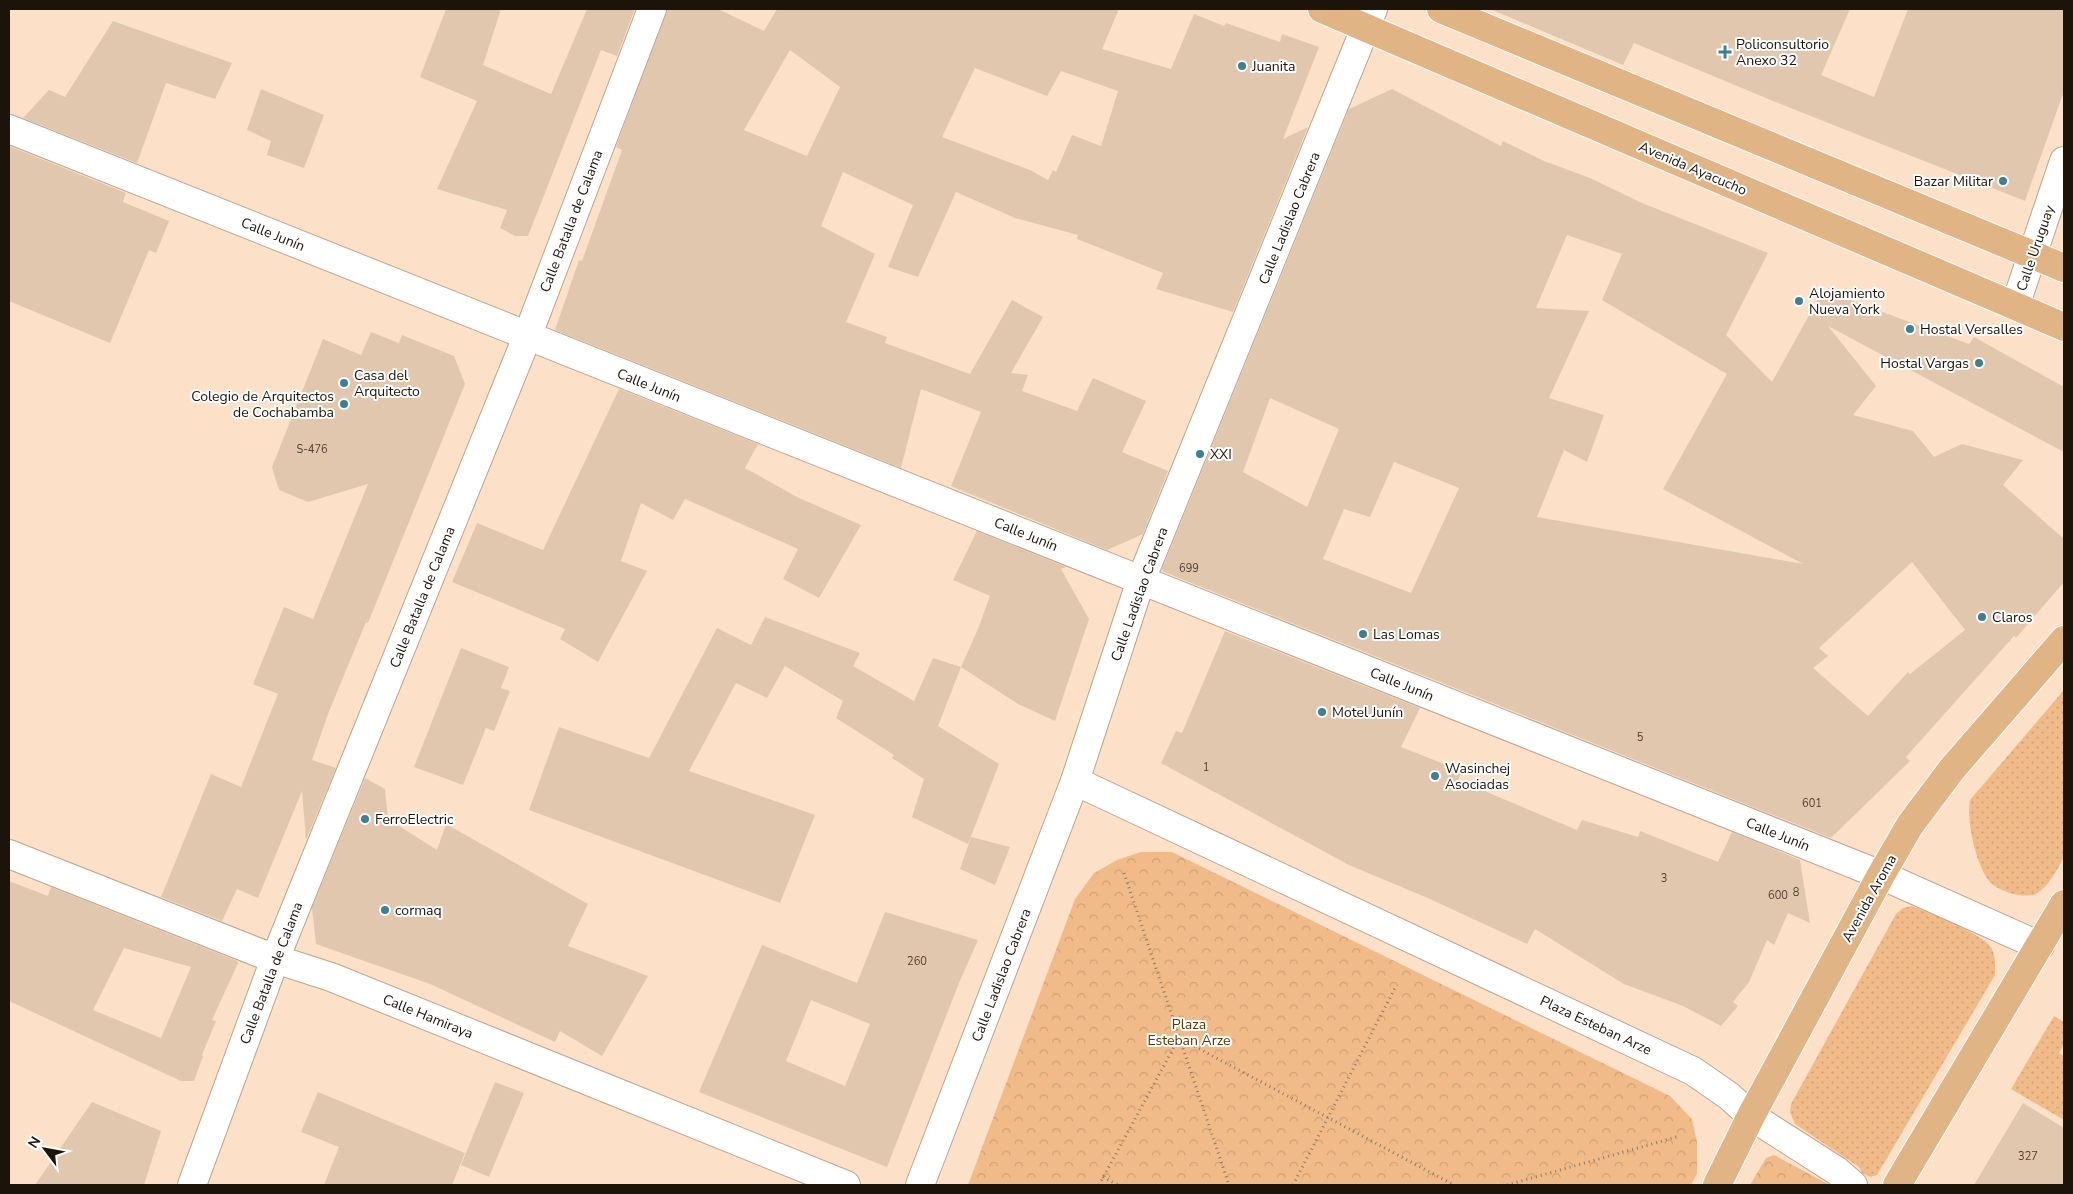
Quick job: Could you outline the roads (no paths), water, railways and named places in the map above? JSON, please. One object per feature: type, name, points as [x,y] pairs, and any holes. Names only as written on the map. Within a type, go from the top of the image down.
[{"type":"main road","name":"Avenida Ayacucho","points":[[1322,9],[1370,18],[2064,327]]},
{"type":"main road","points":[[1441,9],[2064,268]]},
{"type":"main road","name":"Avenida Aroma","points":[[1717,1185],[1751,1116],[1910,825],[1952,769],[2064,640]]},
{"type":"main road","points":[[1897,1185],[2064,904]]},
{"type":"street","name":"Calle Batalla de Calama","points":[[192,1185],[275,959],[527,337],[652,9]]},
{"type":"street","name":"Calle Ladislao Cabrera","points":[[920,1185],[1076,781],[1141,580],[1370,18]]},
{"type":"street","name":"Calle Junín","points":[[9,129],[1881,875],[2040,946]]},
{"type":"street","name":"Calle Uruguay","points":[[2015,306],[2064,161]]},
{"type":"street","name":"Plaza Esteban Arze","points":[[1076,781],[1693,1071],[1729,1096],[1751,1116],[1837,1171],[1853,1185]]},
{"type":"street","name":"Calle Hamiraya","points":[[9,854],[275,959],[331,977],[846,1185]]},
{"type":"place","name":"Policonsultorio Anexo 32","points":[[1725,52]]},
{"type":"place","name":"Juanita","points":[[1242,66]]},
{"type":"place","name":"Bazar Militar","points":[[2003,181]]},
{"type":"place","name":"Alojamiento Nueva York","points":[[1799,301]]},
{"type":"place","name":"Hostal Versalles","points":[[1910,329]]},
{"type":"place","name":"Hostal Vargas","points":[[1979,363]]},
{"type":"place","name":"Casa del Arquitecto","points":[[344,383]]},
{"type":"place","name":"Colegio de Arquitectos de Cochabamba","points":[[344,404]]},
{"type":"place","name":"XXI","points":[[1200,454]]},
{"type":"place","name":"Claros","points":[[1982,617]]},
{"type":"place","name":"Las Lomas","points":[[1363,634]]},
{"type":"place","name":"Motel Junín","points":[[1322,712]]},
{"type":"place","name":"Wasinchej Asociadas","points":[[1435,776]]},
{"type":"place","name":"FerroElectric","points":[[365,819]]},
{"type":"place","name":"cormaq","points":[[385,910]]}]
